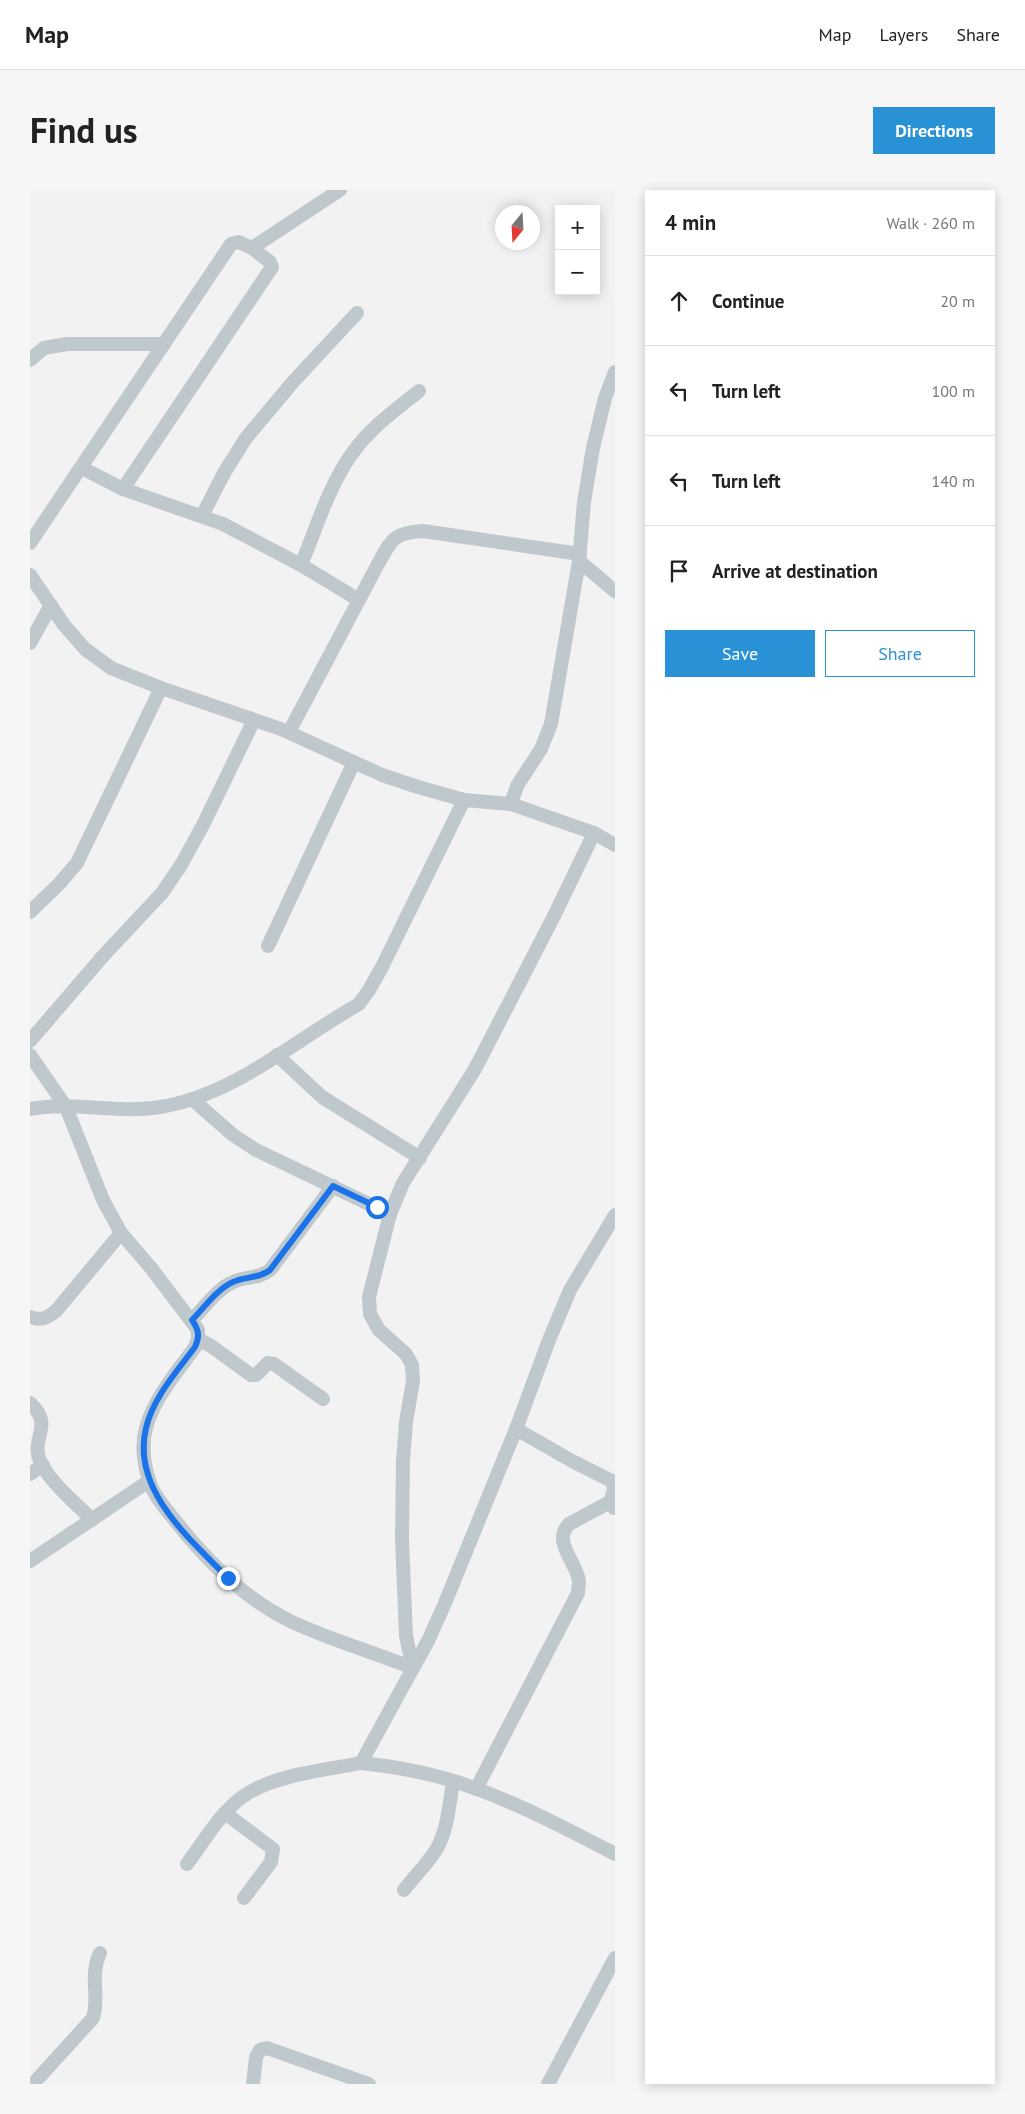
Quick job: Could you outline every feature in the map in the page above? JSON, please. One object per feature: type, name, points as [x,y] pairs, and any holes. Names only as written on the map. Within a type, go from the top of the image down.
[{"type":"street","points":[[252,248],[340,190]]},
{"type":"street","points":[[30,543],[231,244],[239,242],[252,248],[270,262],[272,267],[123,489]]},
{"type":"street","points":[[202,516],[224,473],[246,438],[293,382],[357,313]]},
{"type":"street","points":[[30,360],[44,348],[67,344],[164,344]]},
{"type":"street","points":[[511,804],[517,786],[541,749],[551,724],[579,557],[584,502],[593,448],[615,372]]},
{"type":"street","points":[[301,565],[341,470],[375,428],[419,391]]},
{"type":"street","points":[[82,468],[123,489],[223,524],[301,565],[359,600]]},
{"type":"street","points":[[289,732],[392,540],[403,532],[423,531],[579,557],[615,591]]},
{"type":"street","points":[[30,575],[64,625],[85,649],[111,668],[162,688],[289,732],[354,762],[418,787],[464,800],[511,804],[594,833],[615,845]]},
{"type":"street","points":[[30,643],[50,605]]},
{"type":"street","points":[[30,912],[59,884],[77,863],[162,688]]},
{"type":"street","points":[[30,1041],[103,956],[162,893],[181,865],[203,825],[254,720]]},
{"type":"street","points":[[268,946],[354,762]]},
{"type":"street","points":[[30,1109],[160,1107],[192,1099],[228,1084],[359,1004],[370,990],[464,800]]},
{"type":"street","points":[[412,1668],[406,1636],[402,1539],[403,1461],[406,1422],[413,1381],[412,1365],[406,1354],[379,1330],[370,1314],[369,1297],[390,1214],[404,1183],[475,1069],[555,914],[594,833]]},
{"type":"street","points":[[30,1055],[66,1107],[103,1200],[121,1233],[192,1320],[198,1330],[198,1339],[195,1347],[158,1401],[146,1428],[143,1451],[149,1481],[162,1504],[185,1533],[228,1578],[254,1600],[291,1622],[412,1668]]},
{"type":"street","points":[[277,1055],[322,1097],[420,1158]]},
{"type":"street","points":[[192,1099],[233,1135],[256,1150],[390,1214]]},
{"type":"street","points":[[192,1320],[220,1291],[232,1282],[262,1276],[270,1270],[333,1186]]},
{"type":"street","points":[[361,1763],[428,1640],[442,1610],[516,1429],[548,1340],[570,1290],[615,1215]]},
{"type":"street","points":[[30,1317],[38,1319],[48,1318],[56,1311],[121,1233]]},
{"type":"street","points":[[198,1339],[219,1351],[251,1375],[256,1375],[268,1363],[274,1364],[323,1399]]},
{"type":"street","points":[[30,1403],[42,1421],[43,1427],[37,1449],[42,1465],[92,1520]]},
{"type":"street","points":[[476,1789],[578,1593],[579,1581],[563,1544],[564,1530],[569,1524],[612,1505],[615,1485],[612,1481],[516,1429]]},
{"type":"street","points":[[30,1474],[42,1465]]},
{"type":"street","points":[[30,1561],[149,1481]]},
{"type":"street","points":[[187,1864],[225,1813],[248,1792],[272,1781],[361,1763],[389,1766],[476,1789],[576,1834],[615,1854]]},
{"type":"street","points":[[404,1890],[436,1850],[443,1836],[448,1816],[452,1782]]},
{"type":"street","points":[[225,1813],[273,1849],[271,1862],[244,1898]]},
{"type":"street","points":[[33,2084],[93,2018],[96,2008],[94,1964],[100,1953]]},
{"type":"street","points":[[548,2084],[615,1958]]},
{"type":"street","points":[[253,2084],[256,2056],[260,2050],[267,2048],[369,2084]]},
{"type":"route","points":[[228,1578],[185,1533],[162,1504],[149,1481],[143,1451],[146,1428],[158,1401],[195,1347],[198,1339],[198,1330],[192,1320],[220,1291],[232,1282],[262,1276],[270,1270],[333,1186],[377,1207]]}]
